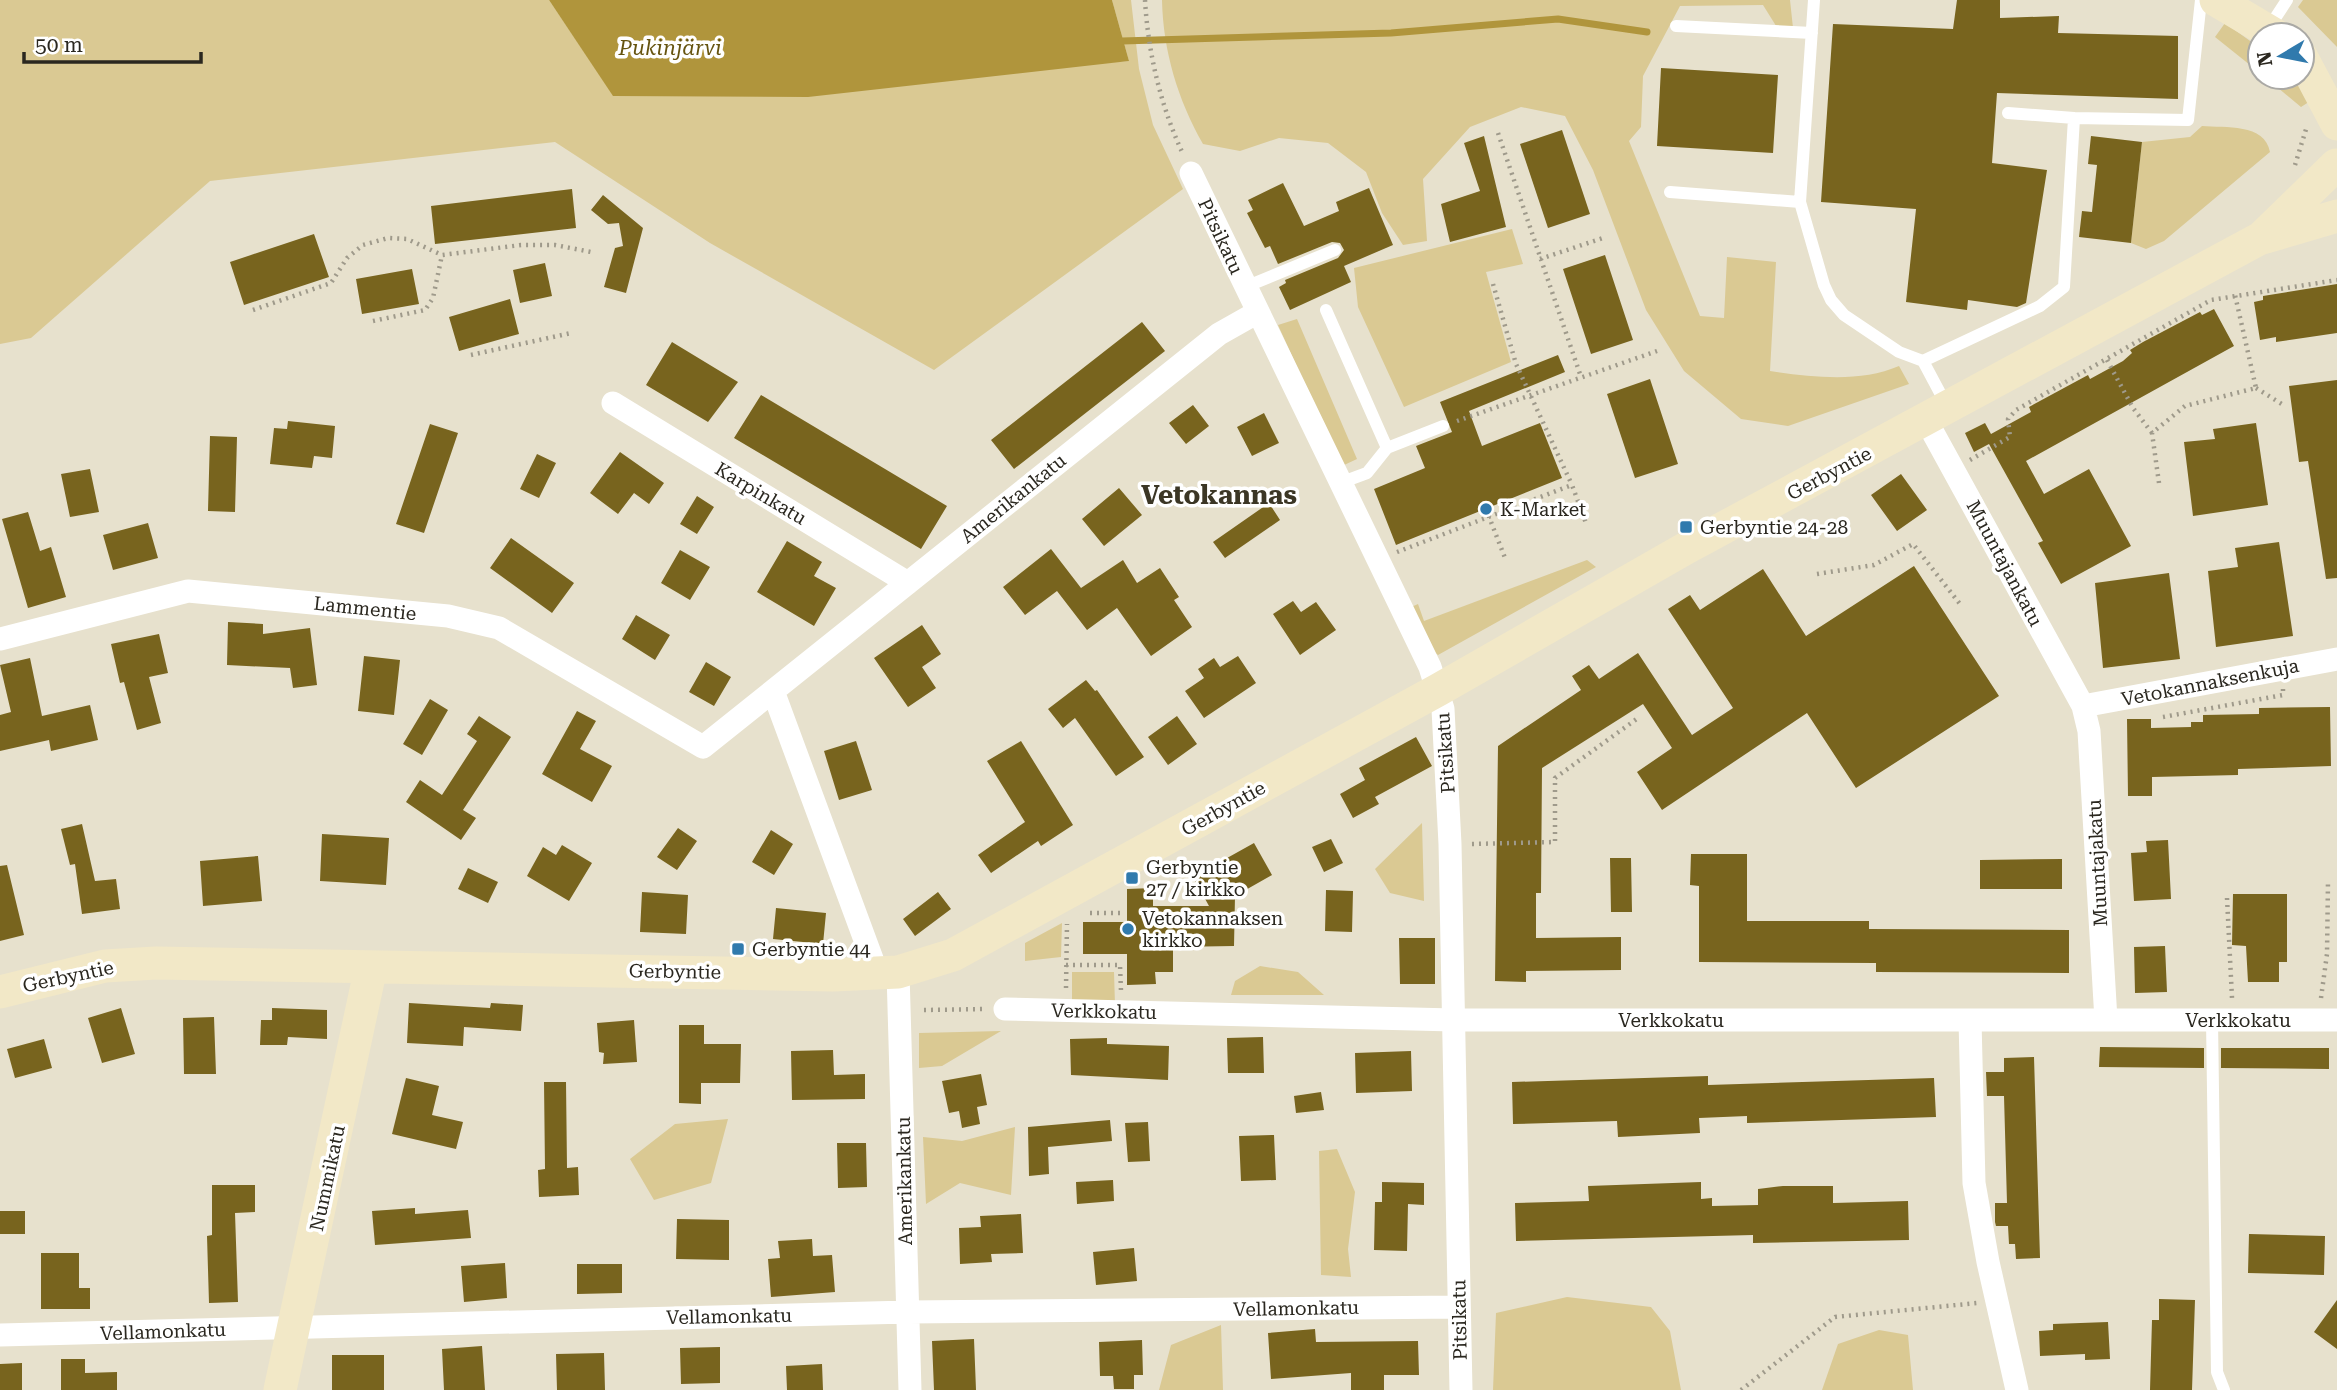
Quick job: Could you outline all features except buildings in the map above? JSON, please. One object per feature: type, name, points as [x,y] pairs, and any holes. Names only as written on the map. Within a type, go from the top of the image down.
[{"type":"main road","points":[[2216,0],[2253,21]]},
{"type":"main road","points":[[2316,66],[2337,80]]},
{"type":"main road","points":[[2316,81],[2331,107],[2326,121]]},
{"type":"main road","name":"Gerbyntie","points":[[2259,239],[2336,171]]},
{"type":"main road","name":"Gerbyntie","points":[[0,992],[58,976],[118,965],[156,962],[888,973],[953,955],[1438,690],[1688,547],[2259,239],[2337,216]]},
{"type":"main road","name":"Nummikatu","points":[[280,1390],[371,967]]},
{"type":"street","name":"Pitsikatu","points":[[1191,173],[1377,560],[1438,690],[1443,709],[1450,844],[1461,1390]]},
{"type":"street","name":"Amerikankatu","points":[[703,747],[1219,334],[1258,312]]},
{"type":"street","name":"Karpinkatu","points":[[613,403],[908,583]]},
{"type":"street","name":"Muuntajankatu","points":[[1937,414],[1954,469],[2083,706]]},
{"type":"street","name":"Lammentie","points":[[0,639],[188,591],[448,616],[499,628],[703,747]]},
{"type":"street","name":"Vetokannaksenkuja","points":[[2083,706],[2337,659]]},
{"type":"street","name":"Amerikankatu","points":[[773,691],[856,912],[888,973],[908,1312],[910,1390]]},
{"type":"street","name":"Muuntajakatu","points":[[2083,706],[2089,732],[2106,1020]]},
{"type":"street","name":"Verkkokatu","points":[[1005,1009],[1454,1020],[2329,1020]]},
{"type":"street","points":[[1970,1020],[1974,1183],[2017,1390]]},
{"type":"street","name":"Vellamonkatu","points":[[0,1335],[908,1312],[1459,1307]]},
{"type":"lane","points":[[1814,0],[1800,202],[1831,300],[1844,316],[1888,345],[1923,361],[2040,306],[2064,287],[2074,118]]},
{"type":"lane","points":[[2008,113],[2074,118],[2188,120],[2201,0]]},
{"type":"lane","points":[[2277,21],[2287,0]]},
{"type":"lane","points":[[1676,26],[1812,33]]},
{"type":"lane","points":[[1670,192],[1800,202]]},
{"type":"lane","points":[[1245,287],[1335,250]]},
{"type":"lane","points":[[1326,310],[1387,448]]},
{"type":"lane","points":[[1923,361],[1937,414]]},
{"type":"lane","points":[[1340,483],[1367,472],[1387,448],[1443,426]]},
{"type":"lane","points":[[2222,1020],[2217,1372],[2224,1390]]},
{"type":"path","points":[[1145,0],[1154,66],[1167,120],[1191,173]]},
{"type":"path","points":[[2291,177],[2303,135],[2326,121]]},
{"type":"path","points":[[1498,133],[1581,377]]},
{"type":"path","points":[[1541,259],[1603,238]]},
{"type":"path","points":[[253,310],[331,283],[347,258],[363,245],[376,241],[407,239],[442,255],[521,245],[555,245],[591,253]]},
{"type":"path","points":[[373,321],[425,310],[433,298],[442,255]]},
{"type":"path","points":[[1954,469],[2010,437],[2008,419],[2016,410],[2210,300],[2337,280]]},
{"type":"path","points":[[1493,284],[1516,364],[1572,485],[1587,526]]},
{"type":"path","points":[[2235,295],[2256,388],[2285,406]]},
{"type":"path","points":[[471,355],[570,333]]},
{"type":"path","points":[[1443,426],[1657,351]]},
{"type":"path","points":[[2107,360],[2133,408],[2152,433],[2159,483]]},
{"type":"path","points":[[2152,433],[2185,406],[2256,388]]},
{"type":"path","points":[[1377,560],[1572,485]]},
{"type":"path","points":[[1486,509],[1505,558]]},
{"type":"path","points":[[1818,574],[1874,565],[1913,544],[1960,604]]},
{"type":"path","points":[[1450,844],[1555,842],[1555,778],[1638,718]]},
{"type":"path","points":[[2328,881],[2327,954],[2321,982],[2329,1020]]},
{"type":"path","points":[[2222,1020],[2227,898]]},
{"type":"path","points":[[1066,1010],[1067,913]]},
{"type":"path","points":[[1066,965],[1120,965],[1122,1011]]},
{"type":"path","points":[[924,1010],[1005,1009]]},
{"type":"path","points":[[1741,1390],[1835,1317],[1997,1301]]},
{"type":"shaded area","points":[[0,0],[549,0],[614,96],[1129,61],[1112,0],[1131,0],[1139,69],[1153,125],[1183,189],[934,370],[710,243],[555,142],[210,181],[31,338],[0,344]]},
{"type":"shaded area","points":[[1162,0],[1790,0],[1793,28],[1778,29],[1763,5],[1680,6],[1643,76],[1641,127],[1629,141],[1700,316],[1724,318],[1727,257],[1776,262],[1770,371],[1819,377],[1852,377],[1899,366],[1909,384],[1788,426],[1741,419],[1684,371],[1646,310],[1593,170],[1565,116],[1521,107],[1470,127],[1423,179],[1427,241],[1403,245],[1382,213],[1366,172],[1328,143],[1279,138],[1240,151],[1203,144],[1179,93],[1165,38]]},
{"type":"shaded area","points":[[2303,0],[2337,0],[2337,47],[2316,25],[2316,21],[2312,21],[2298,7]]},
{"type":"shaded area","points":[[2225,23],[2246,38],[2246,62],[2215,37]]},
{"type":"shaded area","points":[[2282,91],[2309,91],[2315,98],[2301,107]]},
{"type":"shaded area","points":[[2202,126],[2232,127],[2252,132],[2267,143],[2270,152],[2164,241],[2146,249],[2131,243],[2142,142],[2190,137]]},
{"type":"shaded area","points":[[1512,229],[1523,264],[1486,272],[1511,362],[1404,407],[1358,307],[1354,268]]},
{"type":"shaded area","points":[[1297,319],[1357,459],[1342,466],[1278,325]]},
{"type":"shaded area","points":[[1587,560],[1596,567],[1438,655],[1427,646],[1409,608],[1418,604],[1424,621]]},
{"type":"shaded area","points":[[1422,823],[1424,901],[1390,893],[1375,869]]},
{"type":"shaded area","points":[[1062,923],[1061,957],[1025,961],[1025,943]]},
{"type":"shaded area","points":[[1260,966],[1298,972],[1324,995],[1231,995],[1235,981]]},
{"type":"shaded area","points":[[1072,972],[1114,972],[1115,1005],[1072,1005]]},
{"type":"shaded area","points":[[1001,1031],[942,1066],[919,1068],[919,1033]]},
{"type":"shaded area","points":[[728,1119],[711,1183],[654,1200],[630,1159],[675,1124]]},
{"type":"shaded area","points":[[1015,1127],[1011,1195],[960,1183],[926,1204],[923,1137],[962,1141]]},
{"type":"shaded area","points":[[1337,1149],[1355,1192],[1348,1249],[1351,1277],[1321,1275],[1319,1151]]},
{"type":"shaded area","points":[[1567,1297],[1651,1307],[1670,1331],[1681,1390],[1493,1390],[1496,1313]]},
{"type":"shaded area","points":[[1221,1325],[1223,1390],[1159,1390],[1171,1345]]},
{"type":"shaded area","points":[[1879,1330],[1908,1335],[1913,1390],[1822,1390],[1838,1344]]},
{"type":"water","name":"Pukinjärvi","points":[[549,0],[1112,0],[1129,61],[808,97],[613,96]]},
{"type":"waterway","points":[[1122,41],[1391,33],[1558,19],[1647,32]]},
{"type":"place","name":"K-Market","points":[[1486,509]]},
{"type":"place","name":"Gerbyntie 24-28","points":[[1686,527]]},
{"type":"place","name":"Gerbyntie 27 / kirkko","points":[[1132,878]]},
{"type":"place","name":"Vetokannaksen kirkko","points":[[1128,929]]},
{"type":"place","name":"Gerbyntie 44","points":[[738,949]]},
{"type":"district","name":"Vetokannas","points":[[1219,495]]}]
